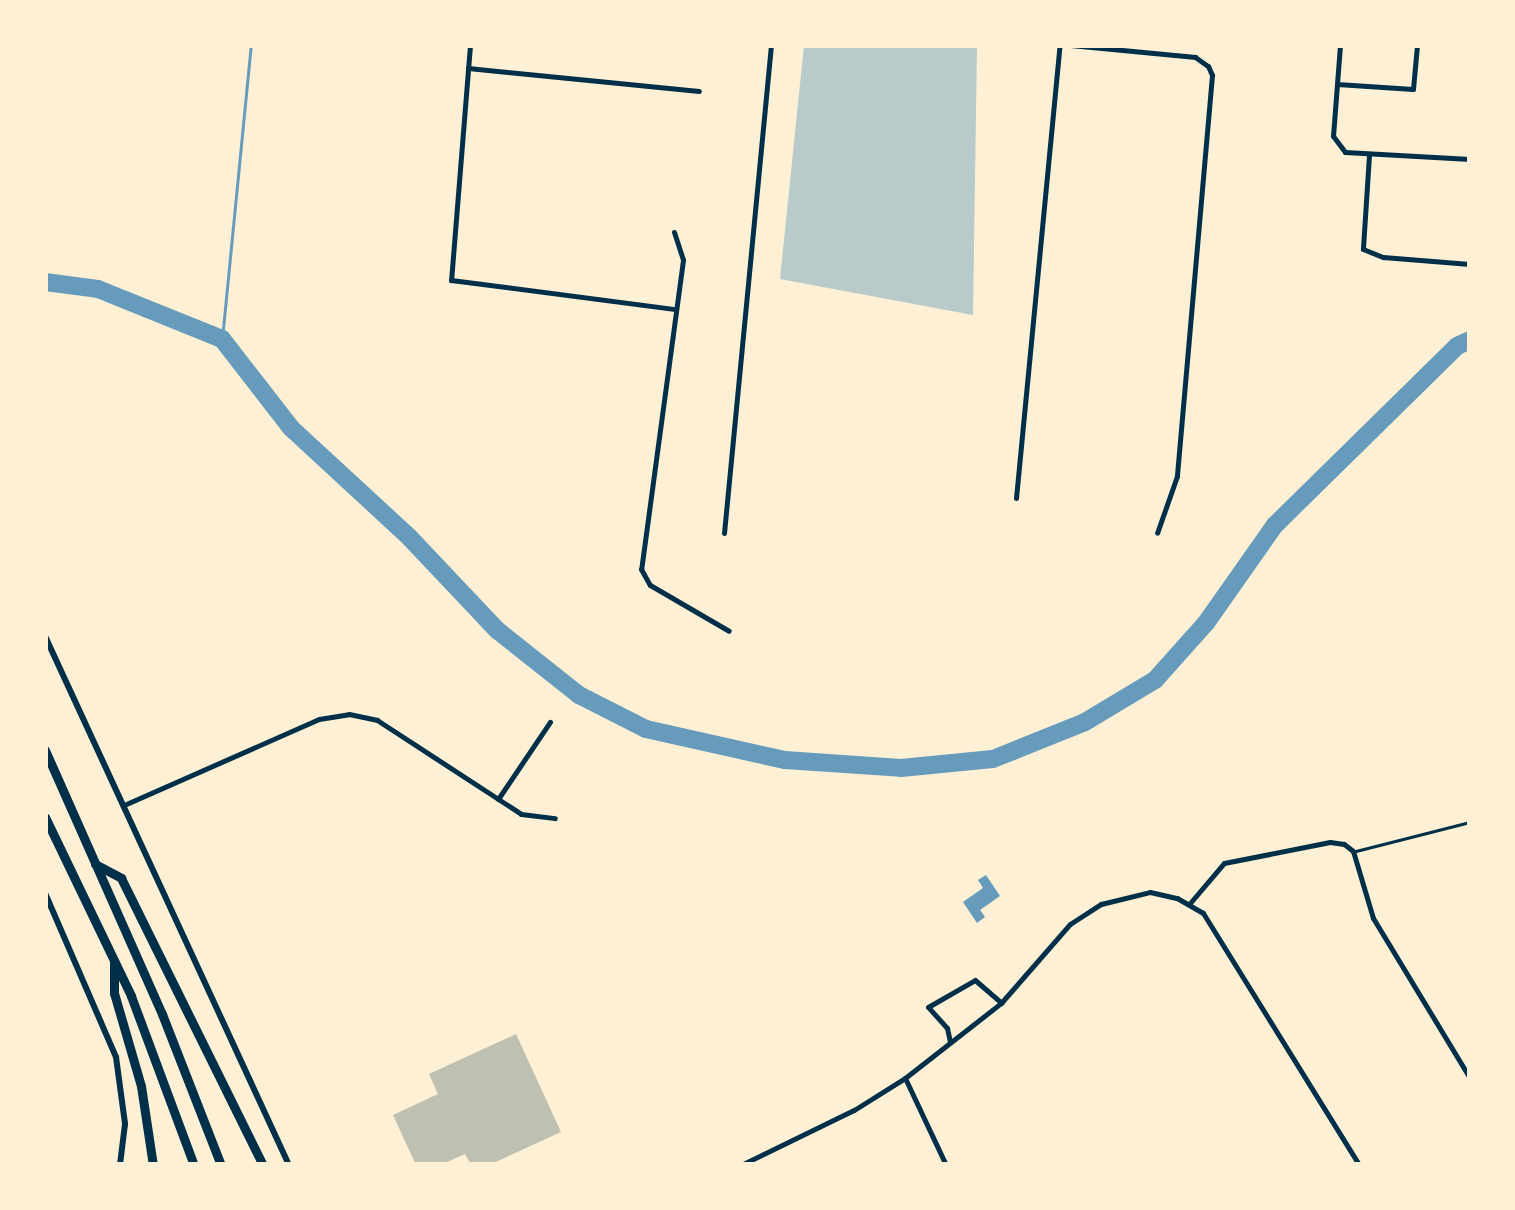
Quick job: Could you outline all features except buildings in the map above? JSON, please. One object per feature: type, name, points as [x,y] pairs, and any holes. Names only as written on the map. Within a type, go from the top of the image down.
[{"type":"highway","points":[[45,750],[162,1014],[221,1165]]},
{"type":"highway","points":[[45,817],[114,959],[157,1060],[194,1165]]},
{"type":"highway","points":[[95,864],[121,878],[263,1165]]},
{"type":"highway","points":[[114,959],[114,993],[141,1086],[153,1165]]},
{"type":"street","points":[[470,45],[451,280],[675,309]]},
{"type":"street","points":[[724,532],[771,45]]},
{"type":"street","points":[[1016,498],[1060,45]]},
{"type":"street","points":[[1070,45],[1194,57],[1208,66],[1212,81],[1177,476],[1156,533]]},
{"type":"street","points":[[1340,45],[1333,136],[1344,152],[1470,159]]},
{"type":"street","points":[[1337,84],[1413,89],[1417,45]]},
{"type":"street","points":[[468,68],[699,90]]},
{"type":"street","points":[[1369,155],[1362,249],[1383,258],[1470,264]]},
{"type":"street","points":[[674,232],[684,260],[641,570],[650,585],[728,631]]},
{"type":"street","points":[[45,636],[290,1165]]},
{"type":"street","points":[[124,806],[319,719],[349,714],[377,720],[521,814],[554,818]]},
{"type":"street","points":[[498,799],[550,722]]},
{"type":"street","points":[[1190,904],[1224,863],[1330,842],[1354,851],[1372,918],[1470,1078]]},
{"type":"street","points":[[741,1165],[854,1110],[906,1078],[1001,1003],[1049,944],[1101,904],[1150,892],[1190,904],[1215,931],[1359,1165]]},
{"type":"street","points":[[45,893],[116,1056],[124,1124],[120,1165]]},
{"type":"street","points":[[950,1042],[947,1028],[928,1007],[974,980],[1001,1003]]},
{"type":"street","points":[[906,1078],[946,1165]]},
{"type":"lane","points":[[1354,851],[1470,822]]},
{"type":"shaded area","points":[[804,45],[977,45],[973,315],[780,279]]},
{"type":"water","points":[[986,875],[1000,896],[980,910],[985,917],[977,923],[963,902],[983,888],[978,880]]},
{"type":"waterway","points":[[222,339],[251,45]]},
{"type":"waterway","points":[[45,282],[98,289],[222,339],[291,428],[410,538],[497,630],[579,695],[646,729],[785,760],[901,768],[993,759],[1085,722],[1155,680],[1206,623],[1275,525],[1457,346],[1470,340]]}]
